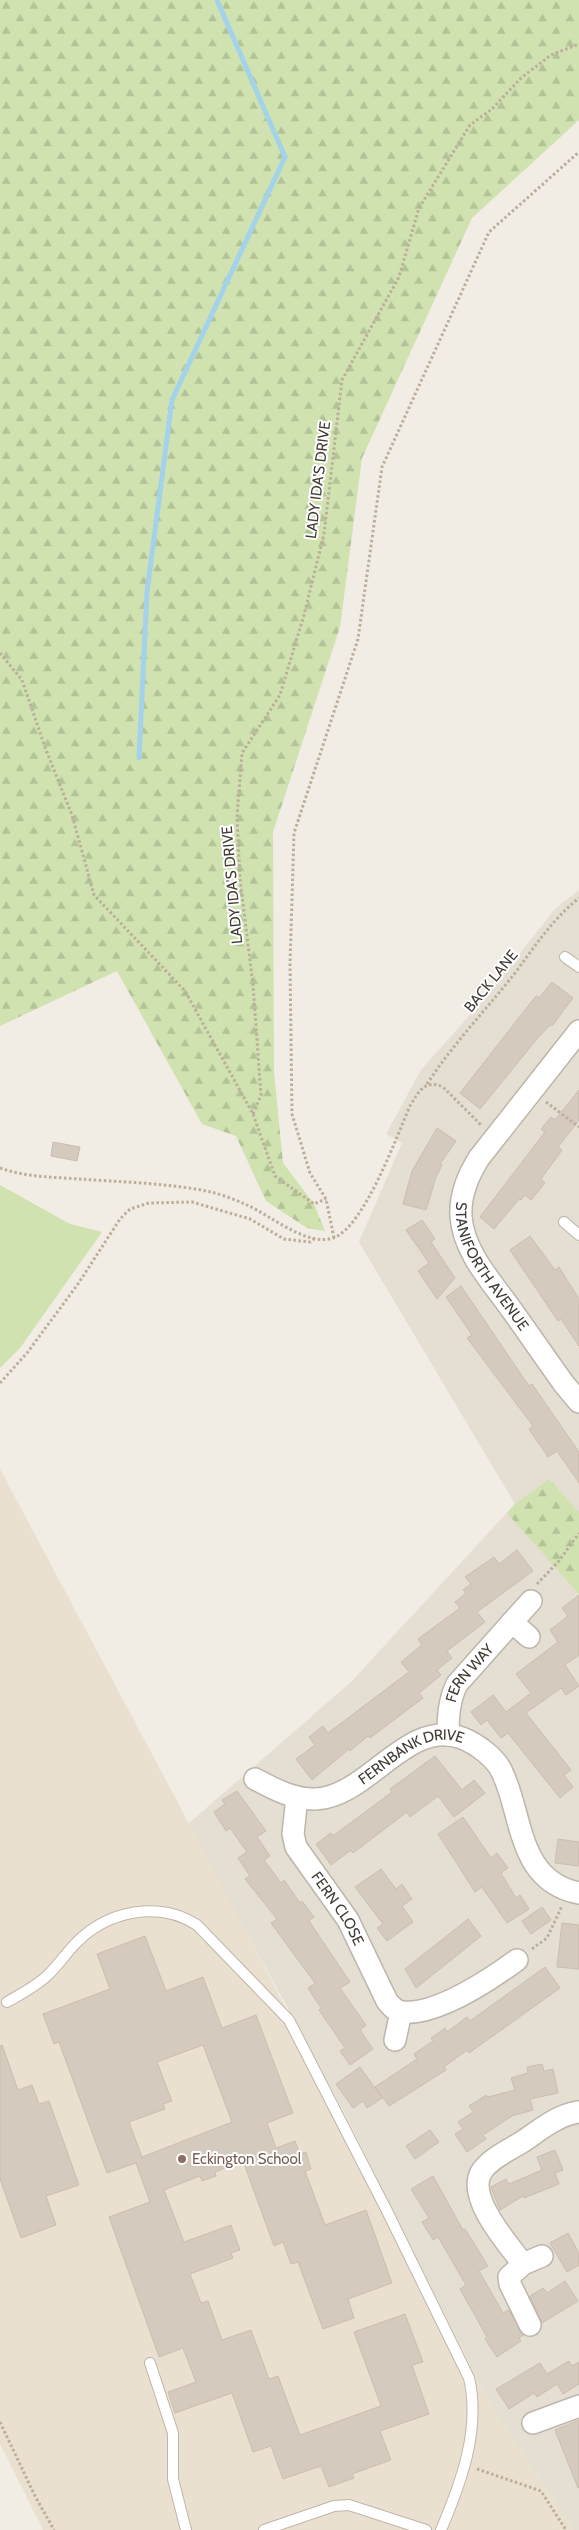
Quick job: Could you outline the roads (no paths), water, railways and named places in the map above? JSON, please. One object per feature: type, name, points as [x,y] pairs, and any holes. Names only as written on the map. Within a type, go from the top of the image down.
[{"type":"street","name":"STANIFORTH AVENUE","points":[[579,1031],[493,1138],[468,1177],[462,1194],[461,1216],[464,1235],[478,1262],[559,1377],[579,1402]]},
{"type":"street","name":"FERN WAY","points":[[448,1735],[449,1710],[452,1694],[457,1684],[532,1601]]},
{"type":"street","points":[[512,1622],[529,1637]]},
{"type":"street","name":"FERNBANK DRIVE","points":[[255,1779],[274,1789],[297,1797],[317,1799],[335,1794],[360,1782],[412,1744],[430,1737],[448,1735],[463,1739],[491,1757],[502,1770],[520,1832],[531,1858],[543,1874],[574,1892]]},
{"type":"street","name":"FERN CLOSE","points":[[297,1797],[293,1834],[296,1847],[348,1920],[387,2001],[393,2009],[401,2012]]},
{"type":"street","points":[[395,2040],[401,2012],[437,2006],[485,1973],[517,1960]]},
{"type":"street","points":[[530,2325],[510,2284],[509,2277],[512,2272],[533,2260],[493,2223],[480,2199],[479,2177],[488,2165],[559,2117],[579,2112]]},
{"type":"street","points":[[533,2424],[579,2406]]},
{"type":"lane","points":[[565,957],[579,967]]},
{"type":"lane","points":[[564,1222],[579,1235]]},
{"type":"lane","points":[[7,2002],[48,1975],[90,1931],[104,1921],[122,1914],[143,1911],[166,1912],[184,1917],[216,1943],[289,2020],[362,2162],[464,2370],[473,2397],[474,2414],[464,2465],[441,2530]]},
{"type":"lane","points":[[150,2364],[173,2433],[173,2479],[186,2530]]},
{"type":"lane","points":[[264,2530],[334,2506],[349,2505],[426,2530]]},
{"type":"waterway","points":[[139,758],[147,592],[172,400],[285,157],[217,0]]},
{"type":"place","name":"Eckington School","points":[[182,2159]]}]
